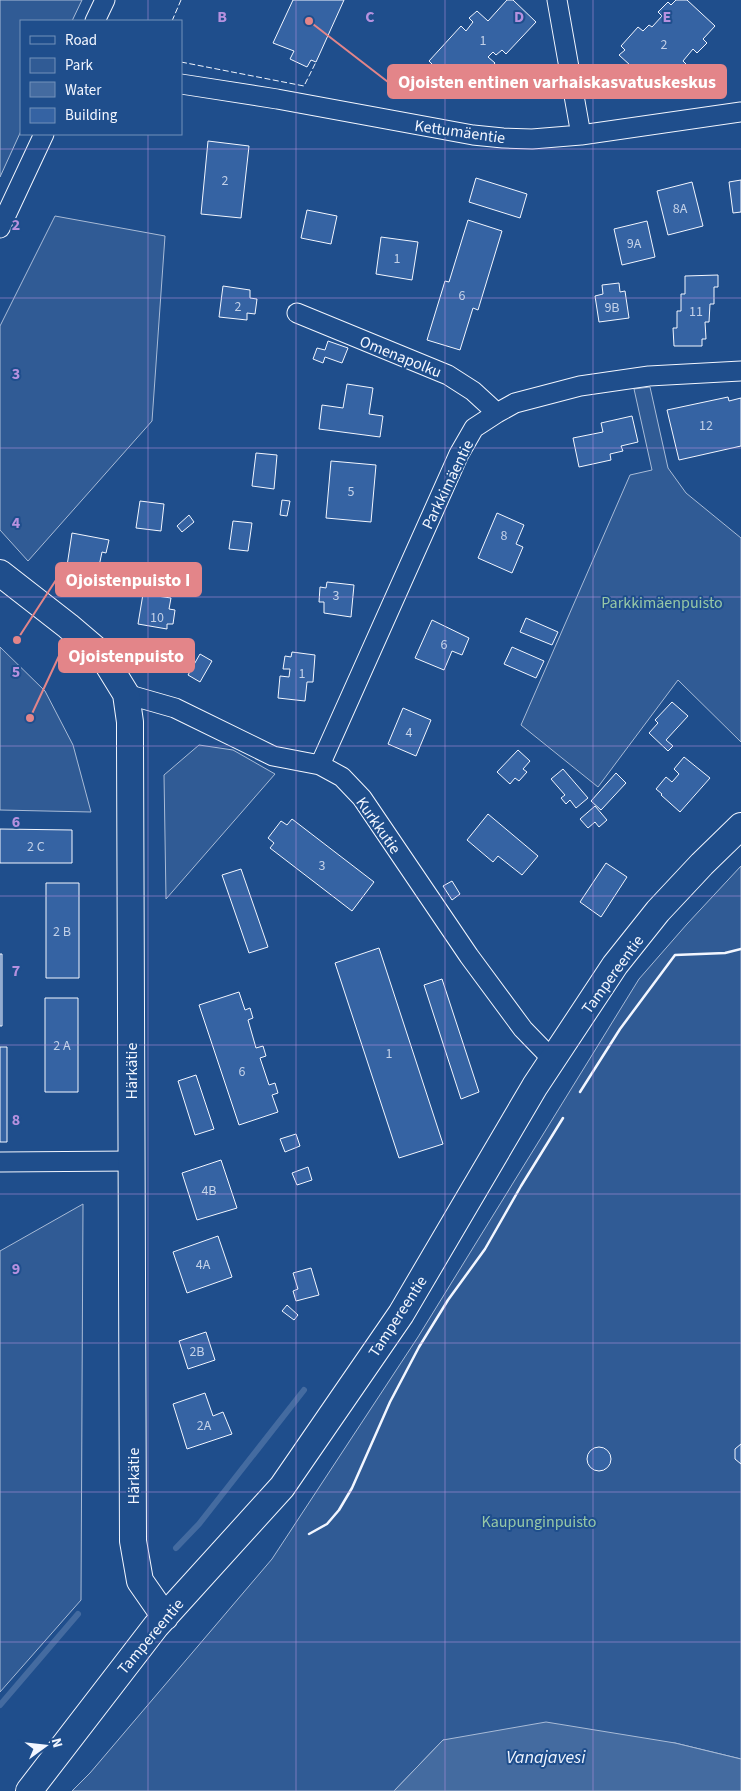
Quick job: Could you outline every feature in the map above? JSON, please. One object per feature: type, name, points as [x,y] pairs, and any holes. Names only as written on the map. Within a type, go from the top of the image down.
[{"type":"main road","name":"Härkätie","points":[[0,573],[102,655],[126,694],[130,722],[133,1541],[140,1581],[165,1617]]},
{"type":"main road","name":"Tampereentie","points":[[30,1791],[156,1626],[282,1487],[401,1314],[535,1086],[621,957],[658,911],[741,826]]},
{"type":"street","points":[[95,20],[105,0]]},
{"type":"street","points":[[557,0],[581,135]]},
{"type":"street","name":"Kettumäentie","points":[[182,84],[473,135],[503,138],[532,139],[581,135],[741,112]]},
{"type":"street","points":[[0,228],[44,135]]},
{"type":"street","name":"Omenapolku","points":[[297,314],[448,375],[473,391],[496,412]]},
{"type":"street","name":"Parkkimäentie","points":[[320,766],[459,454],[474,428],[496,412],[515,403],[580,386],[649,376],[741,371]]},
{"type":"street","name":"Kurkkutie","points":[[126,694],[175,708],[273,756],[320,766],[342,777],[362,798],[469,956],[522,1029],[553,1060]]},
{"type":"street","points":[[0,1162],[131,1161]]},
{"type":"green space","points":[[0,0],[82,0],[72,20],[20,20],[20,133],[0,177]]},
{"type":"green space","points":[[55,216],[165,236],[152,421],[28,561],[0,530],[0,326]]},
{"type":"green space","name":"Parkkimäenpuisto","points":[[650,387],[668,468],[686,493],[741,538],[741,742],[678,680],[598,787],[521,725],[630,475],[652,470],[634,389]]},
{"type":"green space","points":[[0,647],[45,691],[73,745],[91,812],[0,810]]},
{"type":"green space","points":[[199,745],[233,750],[275,774],[166,899],[164,775]]},
{"type":"green space","name":"Kaupunginpuisto","points":[[741,866],[741,1759],[675,1743],[443,1740],[394,1791],[72,1791],[90,1773],[272,1559],[418,1337],[639,979]]},
{"type":"green space","points":[[83,1204],[81,1600],[0,1692],[0,1251]]},
{"type":"water","name":"Vanajavesi","points":[[546,1722],[675,1743],[741,1759],[741,1791],[394,1791],[443,1740]]},
{"type":"building","points":[[293,0],[344,0],[316,62],[311,60],[307,67],[290,59],[294,51],[273,43]]},
{"type":"building","points":[[507,0],[513,0],[536,22],[506,54],[502,50],[496,55],[493,52],[488,57],[495,63],[489,70],[486,68],[467,88],[469,90],[463,97],[449,84],[453,80],[437,65],[435,67],[429,61],[461,26],[466,31],[473,22],[469,18],[477,11],[488,21]]},
{"type":"building","points":[[676,0],[687,0],[715,26],[703,39],[707,43],[697,53],[693,49],[683,61],[687,65],[669,84],[665,80],[659,86],[645,73],[642,76],[619,55],[625,50],[621,46],[638,27],[643,31],[649,25],[652,27],[662,16],[658,12],[668,2],[671,5]]},
{"type":"building","points":[[208,141],[249,146],[241,218],[201,214]]},
{"type":"building","points":[[476,178],[527,194],[520,218],[469,202]]},
{"type":"building","points":[[741,180],[741,212],[733,213],[729,182]]},
{"type":"building","points":[[692,182],[703,226],[668,235],[657,191]]},
{"type":"building","points":[[307,210],[337,216],[331,244],[301,238]]},
{"type":"building","points":[[468,220],[502,231],[478,310],[473,308],[460,350],[427,340],[445,281],[449,282]]},
{"type":"building","points":[[647,221],[655,257],[622,265],[614,229]]},
{"type":"building","points":[[381,237],[418,242],[412,280],[376,274]]},
{"type":"building","points":[[718,275],[718,287],[714,287],[714,304],[710,304],[709,322],[705,322],[706,339],[702,339],[702,346],[674,346],[673,328],[677,328],[677,311],[681,311],[681,294],[685,294],[685,276]]},
{"type":"building","points":[[619,283],[620,292],[625,291],[629,318],[599,322],[595,296],[603,294],[602,285]]},
{"type":"building","points":[[223,286],[250,290],[250,298],[257,299],[255,314],[247,313],[247,320],[219,317]]},
{"type":"building","points":[[328,341],[348,348],[342,363],[325,357],[323,363],[313,359],[317,348],[325,350]]},
{"type":"building","points":[[347,384],[373,388],[369,414],[383,416],[380,437],[319,429],[322,405],[343,408]]},
{"type":"building","points":[[728,397],[729,401],[741,398],[741,446],[679,460],[667,410]]},
{"type":"building","points":[[632,416],[638,442],[621,446],[623,451],[610,454],[611,460],[579,467],[573,438],[603,432],[601,423]]},
{"type":"building","points":[[256,453],[277,455],[274,489],[252,486]]},
{"type":"building","points":[[331,461],[376,465],[371,522],[326,518]]},
{"type":"building","points":[[282,500],[290,501],[287,516],[280,515]]},
{"type":"building","points":[[140,501],[164,504],[161,531],[136,528]]},
{"type":"building","points":[[497,513],[524,525],[516,544],[523,547],[512,573],[478,558]]},
{"type":"building","points":[[189,515],[194,522],[182,532],[177,526]]},
{"type":"building","points":[[233,521],[252,523],[248,551],[229,549]]},
{"type":"building","points":[[72,533],[109,540],[106,553],[102,552],[98,571],[67,566]]},
{"type":"building","points":[[327,582],[354,585],[351,617],[324,613],[324,602],[319,602],[320,587],[326,588]]},
{"type":"building","points":[[143,594],[171,598],[169,609],[175,610],[173,624],[167,624],[167,629],[138,624]]},
{"type":"building","points":[[526,618],[558,632],[552,645],[520,632]]},
{"type":"building","points":[[432,620],[469,638],[462,655],[452,651],[444,670],[415,658]]},
{"type":"building","points":[[512,647],[544,661],[536,678],[504,664]]},
{"type":"building","points":[[292,652],[315,655],[313,682],[307,682],[305,701],[278,698],[280,676],[289,677],[290,669],[283,669],[285,656],[291,657]]},
{"type":"building","points":[[200,654],[212,661],[200,682],[188,675]]},
{"type":"building","points":[[672,702],[688,716],[666,740],[673,746],[668,751],[649,733],[658,723],[655,720]]},
{"type":"building","points":[[403,708],[431,720],[416,756],[388,744]]},
{"type":"building","points":[[518,750],[530,761],[523,769],[527,772],[519,781],[515,778],[510,784],[497,772]]},
{"type":"building","points":[[684,757],[710,778],[680,812],[656,789],[666,777],[672,782],[679,774],[674,769]]},
{"type":"building","points":[[563,769],[588,798],[576,808],[570,800],[566,804],[561,798],[565,795],[551,779]]},
{"type":"building","points":[[616,773],[626,783],[601,810],[591,801]]},
{"type":"building","points":[[595,806],[607,820],[599,827],[595,822],[588,828],[580,819]]},
{"type":"building","points":[[488,814],[538,856],[522,875],[498,856],[493,862],[467,840]]},
{"type":"building","points":[[292,819],[374,882],[352,911],[270,848],[274,843],[268,838],[281,821],[287,825]]},
{"type":"building","points":[[0,829],[72,830],[72,863],[0,863]]},
{"type":"building","points":[[606,863],[627,877],[601,917],[580,902]]},
{"type":"building","points":[[241,869],[268,947],[249,953],[222,875]]},
{"type":"building","points":[[452,881],[460,894],[452,900],[443,886]]},
{"type":"building","points":[[46,883],[79,883],[79,978],[46,978]]},
{"type":"building","points":[[379,948],[443,1144],[399,1158],[335,963]]},
{"type":"building","points":[[0,954],[2,954],[2,1026],[0,1026]]},
{"type":"building","points":[[442,979],[479,1092],[461,1099],[424,985]]},
{"type":"building","points":[[239,992],[245,1010],[250,1008],[253,1018],[248,1020],[256,1048],[263,1046],[266,1056],[260,1058],[269,1085],[275,1083],[278,1093],[272,1095],[278,1112],[239,1125],[199,1005]]},
{"type":"building","points":[[45,998],[78,998],[78,1092],[45,1092]]},
{"type":"building","points":[[0,1047],[7,1047],[7,1142],[0,1142]]},
{"type":"building","points":[[196,1075],[214,1129],[195,1135],[178,1081]]},
{"type":"building","points":[[296,1134],[300,1146],[285,1152],[280,1139]]},
{"type":"building","points":[[221,1160],[237,1208],[197,1220],[182,1173]]},
{"type":"building","points":[[308,1167],[312,1180],[297,1185],[292,1173]]},
{"type":"building","points":[[218,1236],[232,1277],[187,1293],[173,1252]]},
{"type":"building","points":[[311,1268],[319,1295],[296,1301],[293,1291],[298,1289],[293,1273]]},
{"type":"building","points":[[287,1305],[298,1315],[294,1320],[282,1311]]},
{"type":"building","points":[[206,1332],[215,1360],[188,1369],[179,1341]]},
{"type":"building","points":[[205,1393],[213,1416],[223,1412],[232,1434],[187,1449],[173,1404]]},
{"type":"building","points":[[741,1444],[741,1464],[735,1459],[735,1449]]},
{"type":"building","points":[[599,1447],[607,1451],[611,1459],[607,1467],[599,1471],[591,1467],[587,1459],[591,1451]]},
{"type":"waterway","points":[[176,1548],[199,1524],[304,1390]]},
{"type":"waterway","points":[[0,1705],[78,1614]]},
{"type":"fence","points":[[172,20],[181,0]]},
{"type":"fence","points":[[182,62],[304,86],[316,62]]},
{"type":"wall","points":[[580,1092],[620,1029],[675,955],[725,953],[741,949]]},
{"type":"wall","points":[[309,1534],[327,1524],[339,1510],[352,1488],[390,1402],[419,1347],[448,1300],[485,1249],[563,1118]]},
{"type":"place","name":"Ojoisten entinen varhaiskasvatuskeskus","points":[[309,21]]},
{"type":"place","name":"Ojoistenpuisto I","points":[[17,640]]},
{"type":"place","name":"Ojoistenpuisto","points":[[30,718]]}]
